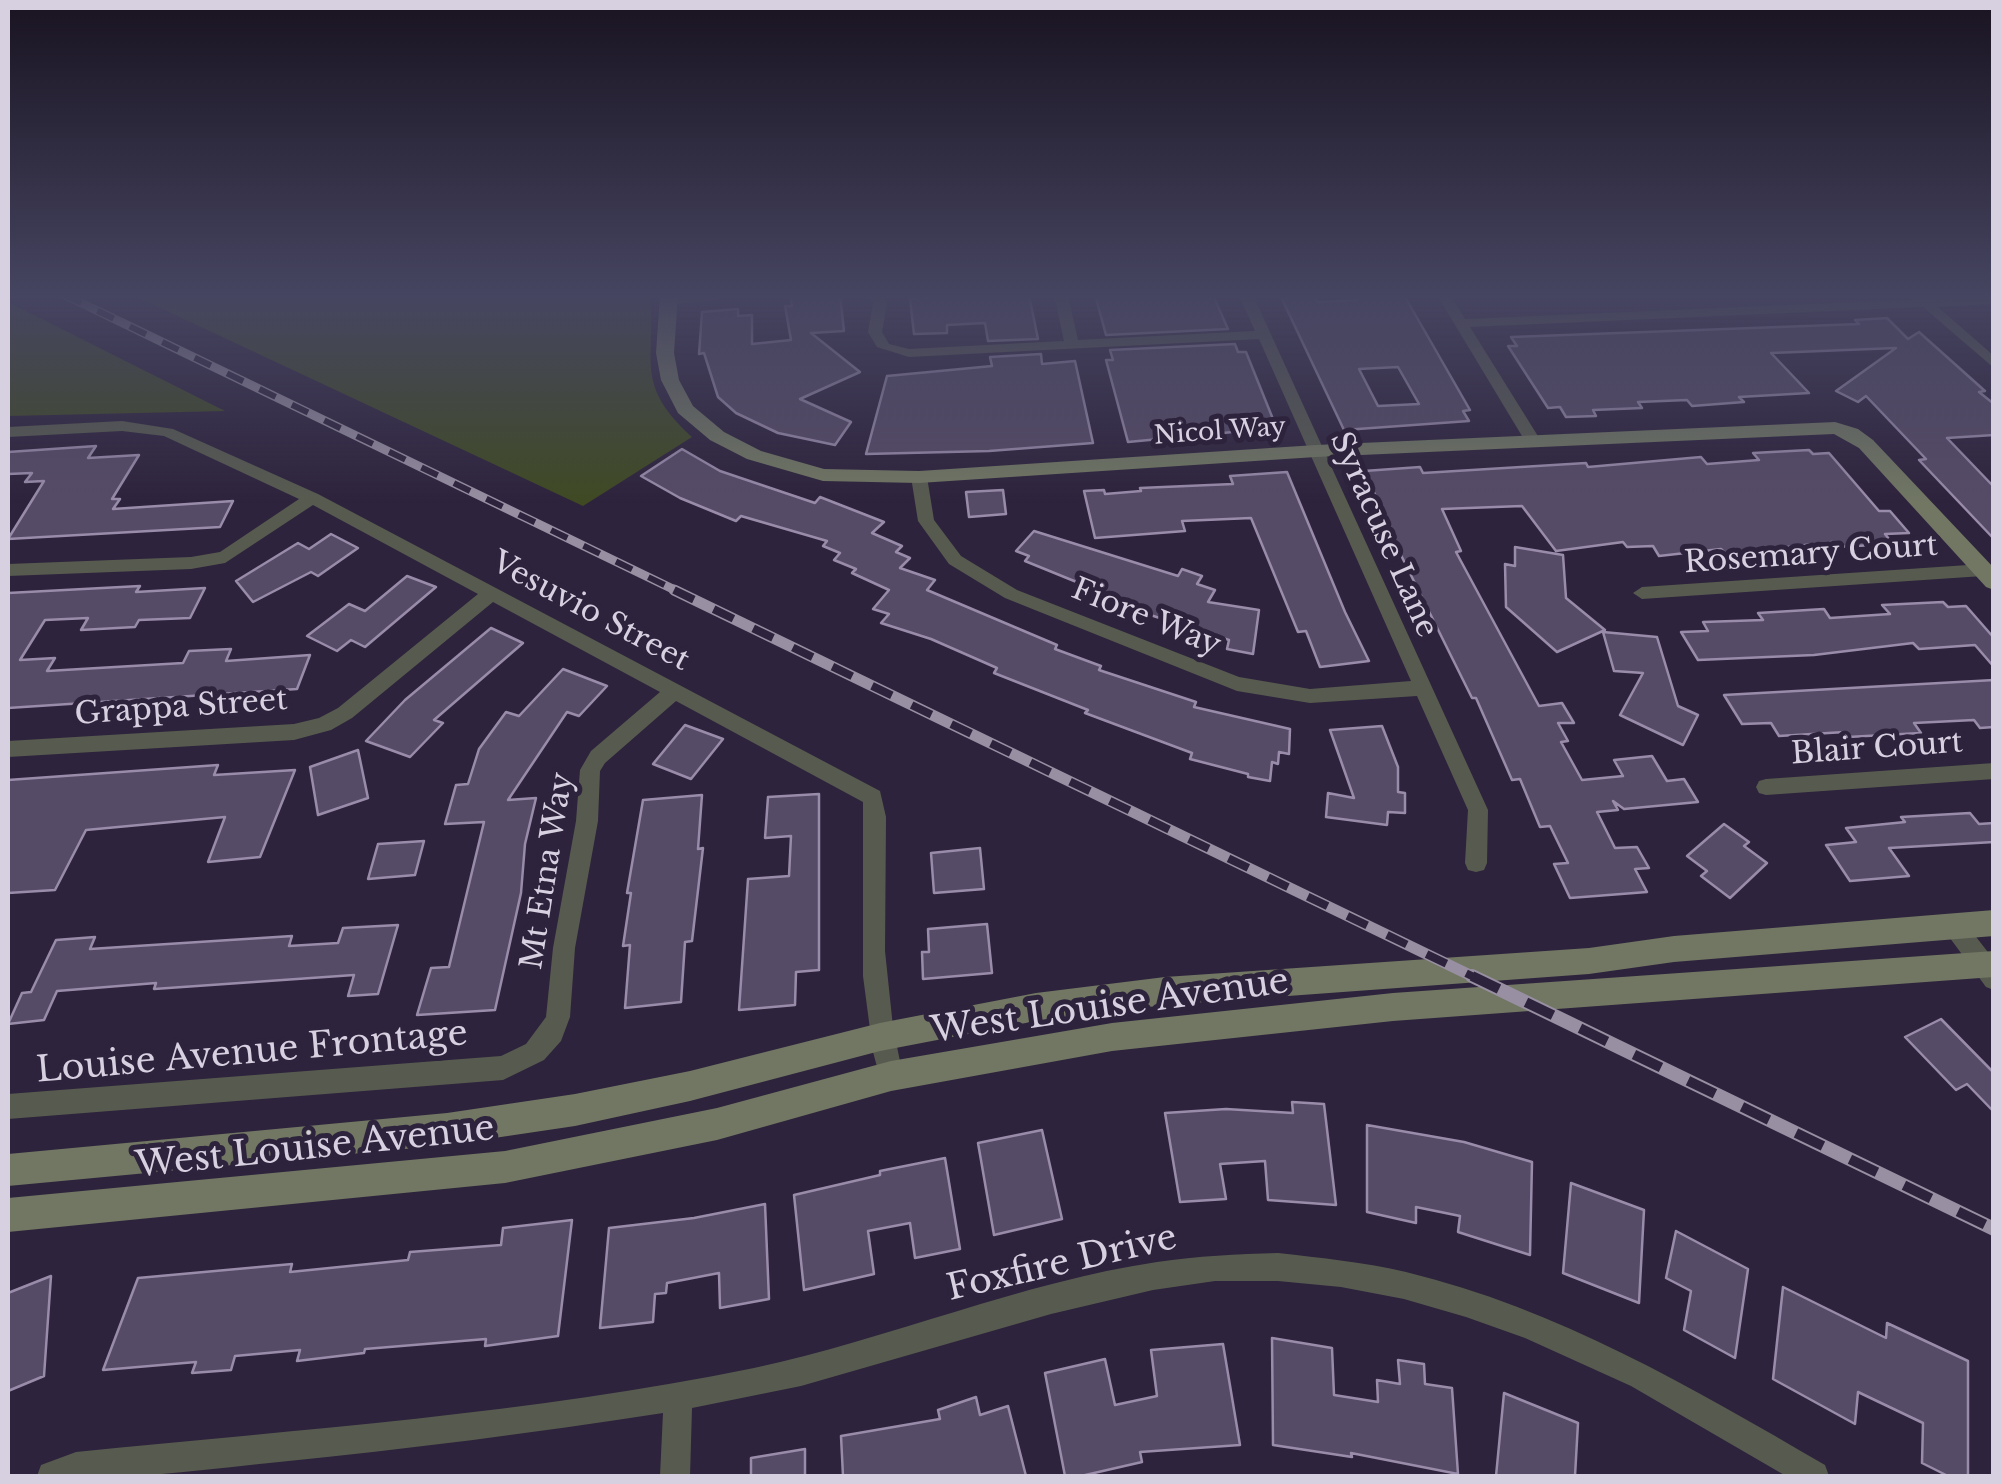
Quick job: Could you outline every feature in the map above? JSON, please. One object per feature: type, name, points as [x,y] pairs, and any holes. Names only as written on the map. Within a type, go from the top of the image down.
[{"type":"main road","name":"Nicol Way","points":[[667,364],[685,410],[717,436],[754,456],[823,474],[919,476],[1316,451],[1835,428],[1851,433],[1882,461],[1988,576]]},
{"type":"main road","name":"West Louise Avenue","points":[[8,1170],[429,1131],[575,1110],[690,1086],[880,1036],[1036,1007],[1165,991],[1589,960],[1674,949],[1994,924]]},
{"type":"main road","name":"West Louise Avenue","points":[[8,1215],[506,1167],[717,1124],[891,1076],[1112,1037],[1393,1007],[1990,969]]},
{"type":"street","name":"Syracuse Lane","points":[[1275,364],[1478,810],[1476,863]]},
{"type":"street","points":[[1486,364],[1533,441]]},
{"type":"street","name":"Vesuvio Street","points":[[8,432],[122,426],[167,432],[312,498],[873,797],[878,823],[872,875],[880,1036],[891,1076]]},
{"type":"street","name":"Fiore Way","points":[[919,476],[926,522],[956,560],[1012,594],[1236,684],[1310,696],[1421,688]]},
{"type":"street","points":[[8,570],[191,563],[225,557],[312,498]]},
{"type":"street","name":"Rosemary Court","points":[[1642,594],[1988,576]]},
{"type":"street","name":"Grappa Street","points":[[8,749],[258,736],[324,725],[345,713],[492,593]]},
{"type":"street","name":"Mt Etna Way","points":[[503,1068],[535,1052],[552,1033],[558,1017],[564,948],[587,821],[590,770],[598,757],[675,691]]},
{"type":"street","name":"Blair Court","points":[[1766,788],[1994,770]]},
{"type":"street","points":[[1955,927],[1990,969]]},
{"type":"street","name":"Louise Avenue Frontage","points":[[8,1108],[503,1068]]},
{"type":"street","name":"Foxfire Drive","points":[[52,1476],[76,1467],[472,1426],[678,1396],[794,1374],[1066,1296],[1157,1275],[1214,1268],[1277,1267],[1397,1284],[1532,1326],[1642,1376],[1814,1476]]},
{"type":"street","points":[[675,1476],[678,1396]]},
{"type":"green space","points":[[8,364],[132,364],[225,411],[8,416]]},
{"type":"green space","points":[[281,364],[651,364],[662,402],[692,437],[583,506]]},
{"type":"building","points":[[708,364],[850,364],[860,372],[800,399],[851,422],[835,445],[778,433],[736,413],[718,397]]},
{"type":"building","points":[[1076,364],[1093,443],[866,454],[887,376],[992,366]]},
{"type":"building","points":[[1107,364],[1251,364],[1279,434],[1256,436],[1254,430],[1128,442]]},
{"type":"building","points":[[1313,364],[1444,364],[1470,410],[1463,411],[1469,421],[1344,430]],"holes":[[[1398,367],[1419,404],[1378,406],[1359,369]]]},
{"type":"building","points":[[1520,364],[1782,364],[1809,393],[1739,397],[1744,402],[1692,406],[1687,400],[1638,402],[1642,408],[1593,410],[1596,416],[1566,417],[1560,407],[1548,408]]},
{"type":"building","points":[[1873,364],[1955,364],[1985,391],[1979,392],[1994,404],[1994,435],[1947,438],[1994,487],[1994,539],[1919,460],[1926,459],[1866,396],[1858,402],[1836,391]]},
{"type":"building","points":[[96,446],[88,458],[139,455],[112,499],[120,499],[113,509],[233,501],[220,527],[8,539],[44,481],[25,482],[32,473],[8,474],[8,452]]},
{"type":"building","points":[[682,449],[720,471],[815,503],[820,497],[884,522],[872,533],[902,546],[896,552],[910,558],[900,568],[935,580],[927,590],[1057,645],[1055,649],[1101,666],[1099,670],[1196,702],[1194,707],[1290,729],[1289,754],[1279,752],[1278,764],[1272,762],[1270,781],[1190,759],[1192,753],[1085,713],[1088,710],[994,673],[997,668],[931,639],[881,623],[889,614],[873,609],[889,590],[834,560],[840,553],[823,546],[827,541],[741,516],[736,521],[680,498],[641,476]]},
{"type":"building","points":[[1809,450],[1813,454],[1829,453],[1879,511],[1890,511],[1909,533],[1885,534],[1893,544],[1836,547],[1832,542],[1726,554],[1721,549],[1659,556],[1653,546],[1627,547],[1623,542],[1556,551],[1522,506],[1442,509],[1461,551],[1456,552],[1539,706],[1562,703],[1574,723],[1558,723],[1568,741],[1561,742],[1582,780],[1623,776],[1614,760],[1652,756],[1667,781],[1684,779],[1698,802],[1624,809],[1613,801],[1618,810],[1597,812],[1615,848],[1637,847],[1649,868],[1635,869],[1647,892],[1570,898],[1554,864],[1568,863],[1550,826],[1540,827],[1520,779],[1512,780],[1476,698],[1472,698],[1388,529],[1364,471],[1420,467],[1423,473],[1586,463],[1588,467],[1701,457],[1707,464],[1759,460],[1753,453]]},
{"type":"building","points":[[1287,472],[1369,661],[1320,667],[1306,631],[1298,632],[1251,518],[1182,521],[1185,531],[1095,538],[1084,491],[1104,490],[1105,494],[1141,491],[1140,488],[1233,484],[1230,476]]},
{"type":"building","points":[[1003,490],[1006,514],[969,517],[966,492]]},
{"type":"building","points":[[1034,531],[1178,576],[1182,569],[1202,576],[1197,584],[1215,590],[1208,602],[1259,610],[1253,654],[1227,649],[1229,640],[1103,600],[1106,594],[1025,561],[1029,556],[1016,551]]},
{"type":"building","points":[[331,534],[358,548],[318,576],[311,572],[253,602],[236,581],[298,543],[309,549]]},
{"type":"building","points":[[1515,547],[1563,555],[1566,598],[1605,630],[1557,652],[1506,607],[1505,564],[1515,566]]},
{"type":"building","points":[[407,576],[436,587],[365,647],[351,640],[337,651],[307,636],[349,604],[365,611]]},
{"type":"building","points":[[140,586],[136,592],[205,588],[190,618],[139,620],[135,627],[81,630],[88,618],[45,620],[20,660],[55,658],[47,671],[183,663],[189,651],[231,649],[226,661],[310,655],[297,689],[8,708],[8,593]]},
{"type":"building","points":[[1943,602],[1948,607],[1966,606],[1994,638],[1994,667],[1975,645],[1919,649],[1913,643],[1814,655],[1698,660],[1681,632],[1708,631],[1703,622],[1763,620],[1758,613],[1824,609],[1830,618],[1890,614],[1882,605]]},
{"type":"building","points":[[491,628],[523,643],[434,720],[443,723],[410,757],[366,741],[405,700]]},
{"type":"building","points":[[1603,632],[1657,637],[1678,706],[1698,715],[1683,745],[1620,715],[1643,673],[1614,671]]},
{"type":"building","points":[[563,669],[607,686],[579,716],[567,712],[508,800],[536,798],[525,844],[521,893],[495,1010],[417,1015],[431,968],[449,967],[484,822],[445,824],[456,785],[468,784],[479,749],[506,712],[519,716]]},
{"type":"building","points":[[1994,680],[1994,727],[1980,728],[1974,720],[1914,723],[1921,733],[1779,736],[1771,723],[1742,724],[1724,695]]},
{"type":"building","points":[[685,725],[723,739],[691,779],[653,764]]},
{"type":"building","points":[[1382,726],[1398,767],[1398,792],[1405,793],[1405,813],[1388,812],[1387,825],[1326,817],[1328,793],[1354,798],[1330,730]]},
{"type":"building","points":[[358,750],[368,798],[318,815],[310,767]]},
{"type":"building","points":[[218,765],[214,775],[295,770],[260,857],[208,862],[225,817],[86,830],[55,890],[8,893],[8,780]]},
{"type":"building","points":[[819,794],[819,970],[796,972],[795,1005],[739,1010],[748,879],[789,876],[791,836],[765,838],[768,797]]},
{"type":"building","points":[[702,795],[698,849],[703,848],[692,941],[685,942],[681,1002],[625,1008],[630,945],[623,946],[631,893],[627,893],[643,800]]},
{"type":"building","points":[[1970,813],[1979,824],[1994,823],[1994,842],[1889,848],[1909,876],[1850,881],[1826,845],[1856,842],[1846,828],[1905,822],[1901,817]]},
{"type":"building","points":[[1724,824],[1749,842],[1744,846],[1767,863],[1730,898],[1701,876],[1707,871],[1687,856]]},
{"type":"building","points":[[424,841],[415,875],[368,879],[378,844]]},
{"type":"building","points":[[980,848],[984,889],[934,893],[931,853]]},
{"type":"building","points":[[987,924],[992,973],[923,979],[922,952],[929,952],[928,929]]},
{"type":"building","points":[[398,925],[378,994],[348,996],[354,975],[154,989],[156,983],[57,991],[44,1020],[8,1024],[22,993],[31,992],[56,940],[95,937],[90,949],[292,936],[289,946],[338,943],[343,928]]},
{"type":"building","points":[[1941,1019],[1994,1073],[1994,1112],[1967,1084],[1956,1090],[1905,1037]]},
{"type":"building","points":[[1292,1102],[1324,1104],[1336,1205],[1268,1200],[1265,1161],[1220,1164],[1226,1199],[1180,1202],[1165,1113],[1226,1109],[1293,1113]]},
{"type":"building","points":[[1367,1125],[1464,1142],[1532,1162],[1530,1255],[1458,1232],[1460,1216],[1416,1207],[1416,1223],[1367,1212]]},
{"type":"building","points":[[1042,1130],[1062,1219],[994,1235],[978,1143]]},
{"type":"building","points":[[945,1158],[960,1249],[915,1258],[910,1223],[868,1231],[874,1274],[804,1290],[794,1195]]},
{"type":"building","points":[[1571,1183],[1644,1210],[1639,1303],[1563,1273]]},
{"type":"building","points":[[765,1204],[769,1299],[720,1308],[719,1273],[667,1283],[666,1293],[655,1294],[653,1322],[600,1328],[609,1228],[694,1218]]},
{"type":"building","points":[[572,1220],[558,1336],[485,1346],[486,1339],[365,1349],[364,1353],[297,1361],[300,1350],[235,1356],[231,1370],[192,1373],[196,1362],[103,1370],[138,1278],[292,1264],[290,1272],[408,1260],[410,1252],[501,1245],[503,1228]]},
{"type":"building","points":[[1676,1231],[1748,1269],[1735,1358],[1684,1330],[1691,1291],[1666,1278]]},
{"type":"building","points":[[51,1276],[44,1376],[8,1391],[8,1293]]},
{"type":"building","points":[[1783,1287],[1886,1338],[1887,1323],[1968,1361],[1968,1476],[1948,1476],[1922,1463],[1923,1423],[1858,1392],[1855,1424],[1773,1379]]},
{"type":"building","points":[[1272,1338],[1332,1348],[1334,1395],[1378,1402],[1377,1380],[1400,1384],[1398,1360],[1424,1364],[1425,1384],[1452,1388],[1458,1474],[1351,1453],[1352,1457],[1273,1445]]},
{"type":"building","points":[[1223,1344],[1240,1445],[1140,1452],[1142,1462],[1065,1476],[1045,1373],[1105,1359],[1115,1405],[1157,1396],[1151,1350]]},
{"type":"building","points":[[1504,1393],[1578,1423],[1575,1476],[1496,1476]]},
{"type":"building","points":[[976,1397],[980,1415],[1008,1406],[1026,1476],[843,1476],[841,1436],[940,1419],[938,1410]]},
{"type":"building","points":[[805,1449],[805,1476],[751,1476],[751,1458]]},
{"type":"railway","points":[[208,364],[679,592]]},
{"type":"railway","points":[[674,590],[1478,979]]},
{"type":"railway","points":[[1472,976],[1994,1229]]}]
